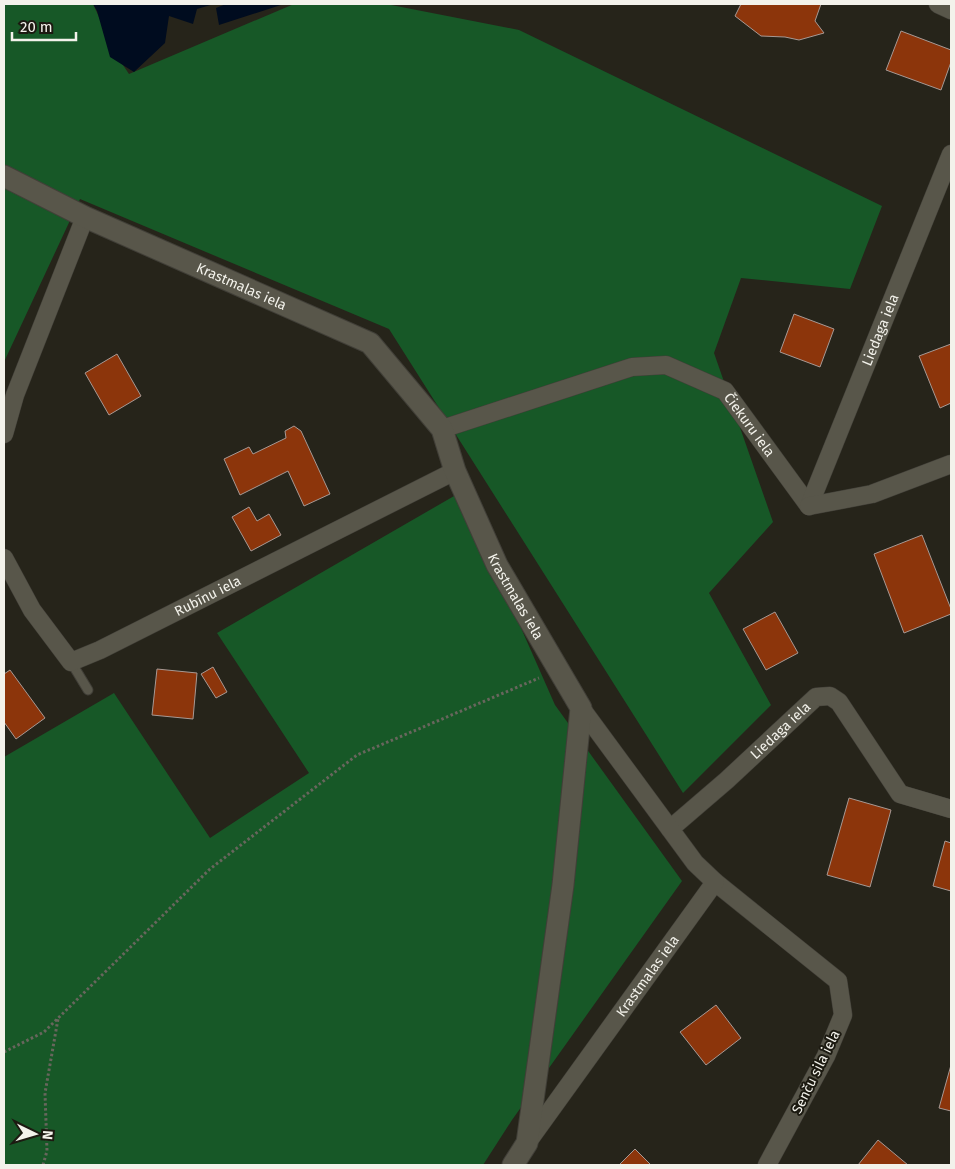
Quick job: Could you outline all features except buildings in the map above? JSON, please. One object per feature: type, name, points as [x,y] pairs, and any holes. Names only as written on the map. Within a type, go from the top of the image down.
[{"type":"street","points":[[938,4],[951,10]]},
{"type":"street","name":"Liedaga iela","points":[[809,506],[951,154]]},
{"type":"street","name":"Krastmalas iela","points":[[4,176],[85,217],[370,343],[442,429],[455,471],[497,565],[581,708],[695,862],[715,882],[527,1142],[513,1165]]},
{"type":"street","points":[[4,434],[15,395],[85,217]]},
{"type":"street","name":"Čiekuru iela","points":[[442,429],[632,366],[666,365],[725,391],[756,436],[809,506]]},
{"type":"street","points":[[809,506],[872,494],[951,464]]},
{"type":"street","name":"Rubīnu iela","points":[[71,662],[100,650],[455,471]]},
{"type":"street","points":[[4,558],[32,610],[71,662]]},
{"type":"street","name":"Liedaga iela","points":[[670,829],[728,780],[816,697],[830,696],[839,702],[900,794],[951,809]]},
{"type":"street","points":[[527,1142],[563,885],[581,708]]},
{"type":"street","name":"Senču sila iela","points":[[715,882],[838,981],[843,1015],[826,1056],[767,1165]]},
{"type":"lane","points":[[71,662],[88,690]]},
{"type":"path","points":[[4,1052],[44,1032],[210,869],[356,755],[558,670]]},
{"type":"path","points":[[44,1165],[48,1152],[45,1094],[58,1018]]},
{"type":"green space","points":[[4,4],[93,4],[117,56],[129,74],[294,4],[386,4],[519,30],[882,206],[850,289],[741,278],[714,353],[773,522],[709,593],[771,705],[683,793],[389,329],[80,199],[4,362]]},
{"type":"green space","points":[[461,492],[555,705],[682,881],[512,1120],[483,1165],[4,1165],[4,757],[114,693],[210,838],[309,773],[217,633]]},
{"type":"water","points":[[93,4],[214,4],[197,9],[193,24],[169,16],[165,43],[134,72],[110,57],[97,11]]},
{"type":"water","points":[[226,4],[284,4],[219,25],[216,8]]}]
